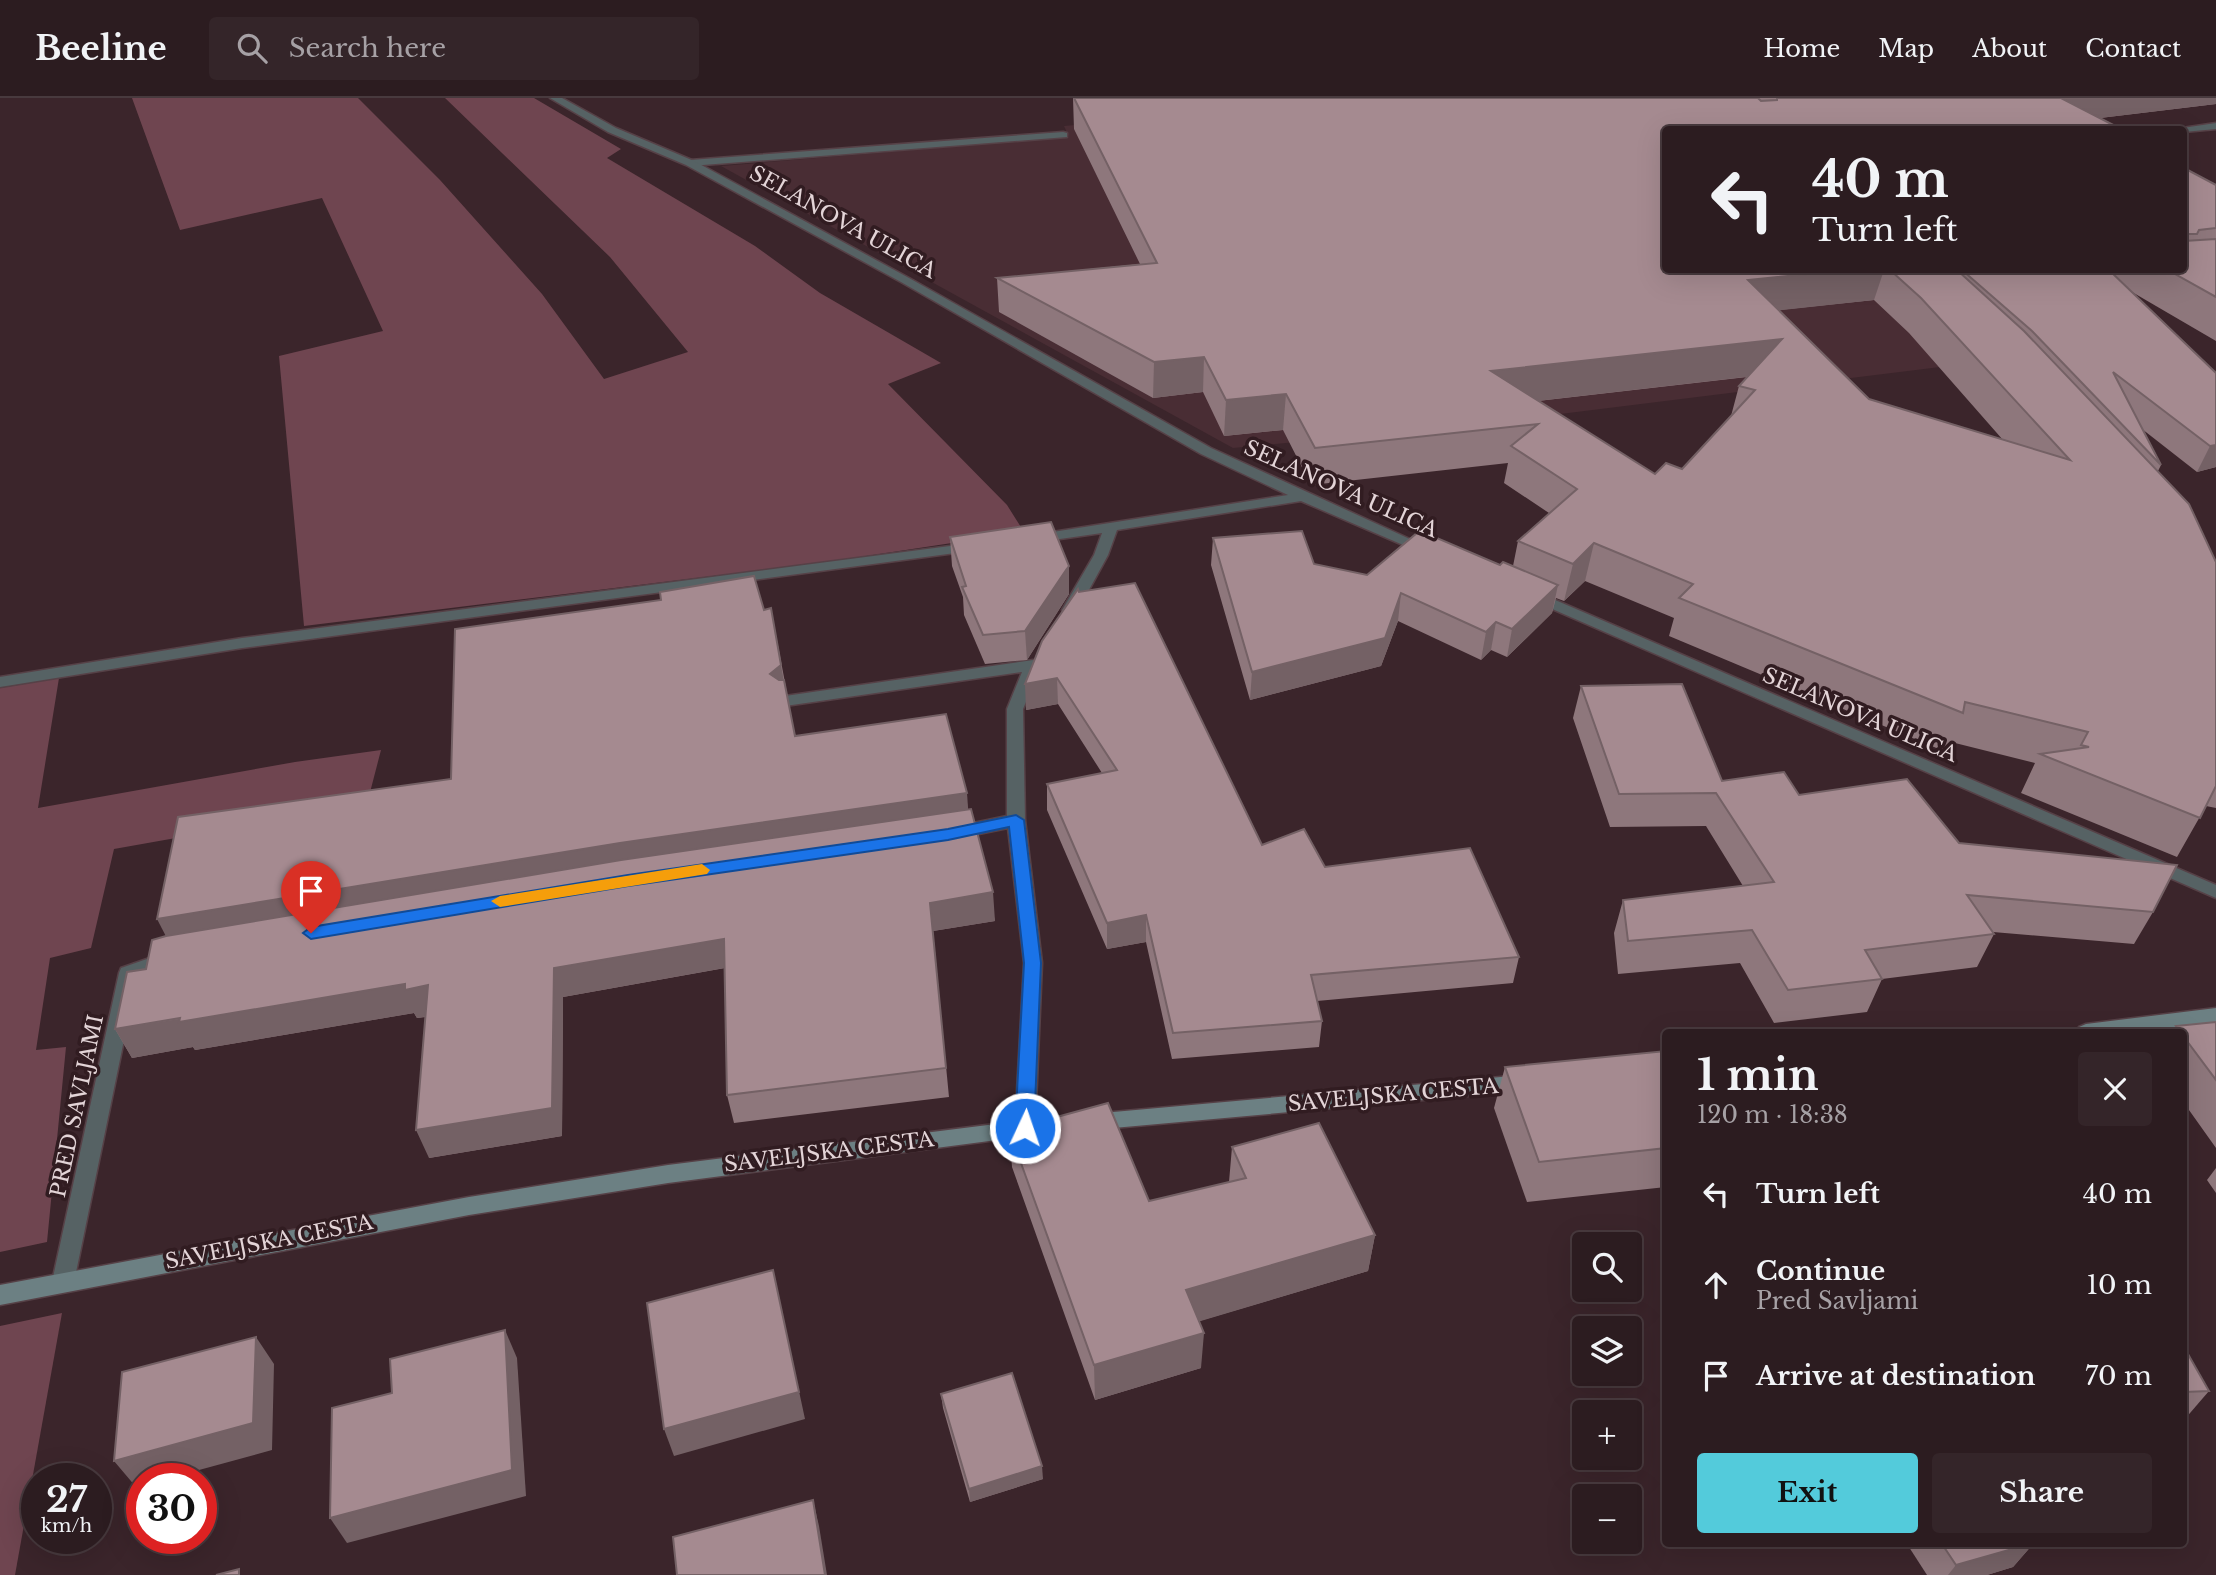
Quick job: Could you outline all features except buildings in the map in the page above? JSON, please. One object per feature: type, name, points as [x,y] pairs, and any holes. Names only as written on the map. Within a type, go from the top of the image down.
[{"type":"street","name":"SELANOVA ULICA","points":[[555,98],[612,130],[690,163],[905,280],[1206,451],[1303,497],[1440,556]]},
{"type":"street","points":[[2187,129],[2216,126]]},
{"type":"street","points":[[690,163],[1063,135]]},
{"type":"street","points":[[1016,541],[1303,497]]},
{"type":"street","points":[[1059,629],[1101,555],[1111,527]]},
{"type":"street","points":[[0,682],[277,638],[630,592],[824,570],[988,545]]},
{"type":"street","name":"SELANOVA ULICA","points":[[1514,588],[2216,892]]},
{"type":"street","points":[[785,701],[1036,661],[1015,709],[1016,820],[1033,963],[1025,1128]]},
{"type":"street","points":[[941,835],[1016,820]]},
{"type":"street","name":"PRED SAVLJAMI","points":[[63,1282],[128,974],[179,954]]},
{"type":"street","points":[[2109,1029],[2216,1015]]},
{"type":"street","name":"SAVELJSKA CESTA","points":[[0,1295],[324,1231],[668,1174],[1059,1124],[1541,1082]]},
{"type":"shaded area","points":[[132,98],[358,98],[440,180],[542,294],[604,379],[688,352],[610,257],[445,98],[534,98],[621,149],[607,158],[755,246],[820,293],[941,363],[888,384],[1007,505],[1024,532],[820,563],[304,626],[279,356],[383,331],[322,198],[180,230]]},
{"type":"shaded area","points":[[1239,110],[1662,130],[1662,273],[1912,273],[2005,359],[1463,426],[1233,448],[721,166],[1069,137],[1064,126]]},
{"type":"shaded area","points":[[59,678],[38,808],[295,762],[381,750],[367,804],[114,849],[91,948],[50,958],[36,1050],[66,1047],[47,1242],[0,1252],[0,688]]},
{"type":"shaded area","points":[[62,1313],[35,1463],[21,1463],[21,1542],[15,1575],[0,1575],[0,1326]]},
{"type":"slow traffic","points":[[500,901],[702,870]]},
{"type":"route","points":[[311,933],[628,880],[948,834],[1016,820],[1033,963],[1025,1128]]}]
